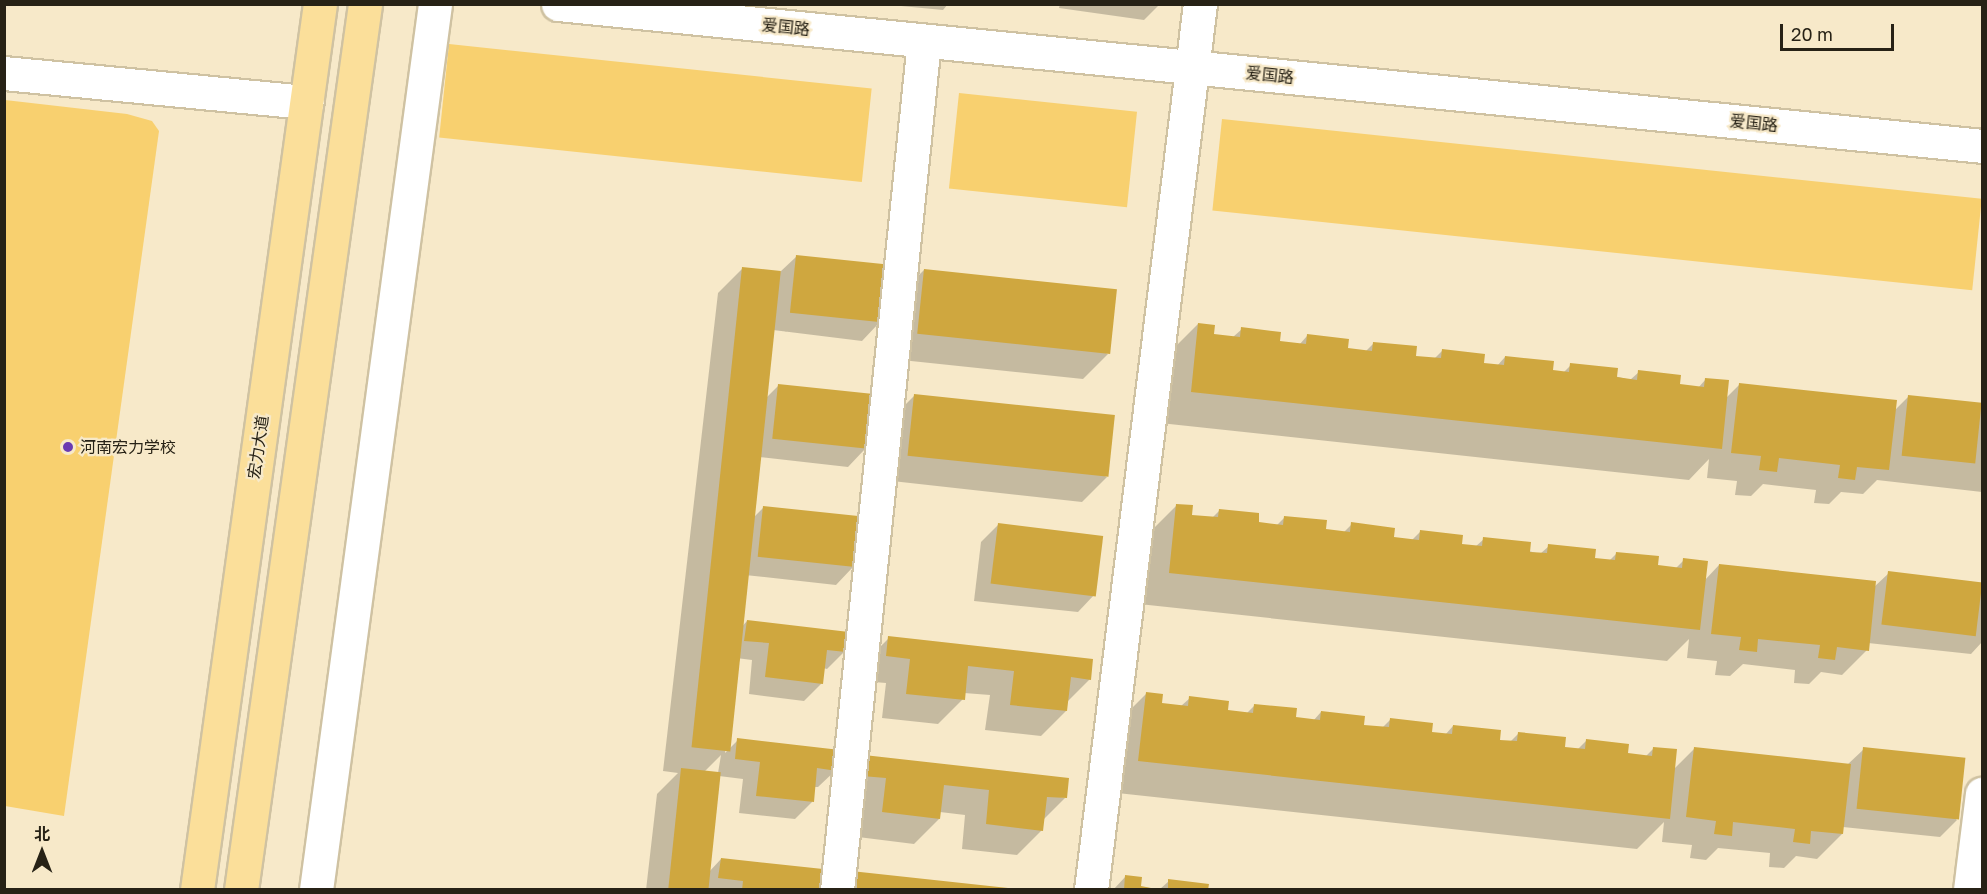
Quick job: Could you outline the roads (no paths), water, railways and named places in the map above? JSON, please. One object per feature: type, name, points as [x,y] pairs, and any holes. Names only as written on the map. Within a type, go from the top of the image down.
[{"type":"main road","name":"宏力大道","points":[[196,890],[320,4]]},
{"type":"main road","points":[[241,890],[365,4]]},
{"type":"street","points":[[316,890],[435,4]]},
{"type":"street","name":"爱国路","points":[[558,4],[1983,146]]},
{"type":"street","points":[[1091,890],[1200,4]]},
{"type":"street","points":[[837,890],[924,40]]},
{"type":"street","points":[[4,73],[307,102]]},
{"type":"street","points":[[1970,890],[1983,794]]},
{"type":"place","name":"河南宏力学校","points":[[68,447]]}]
